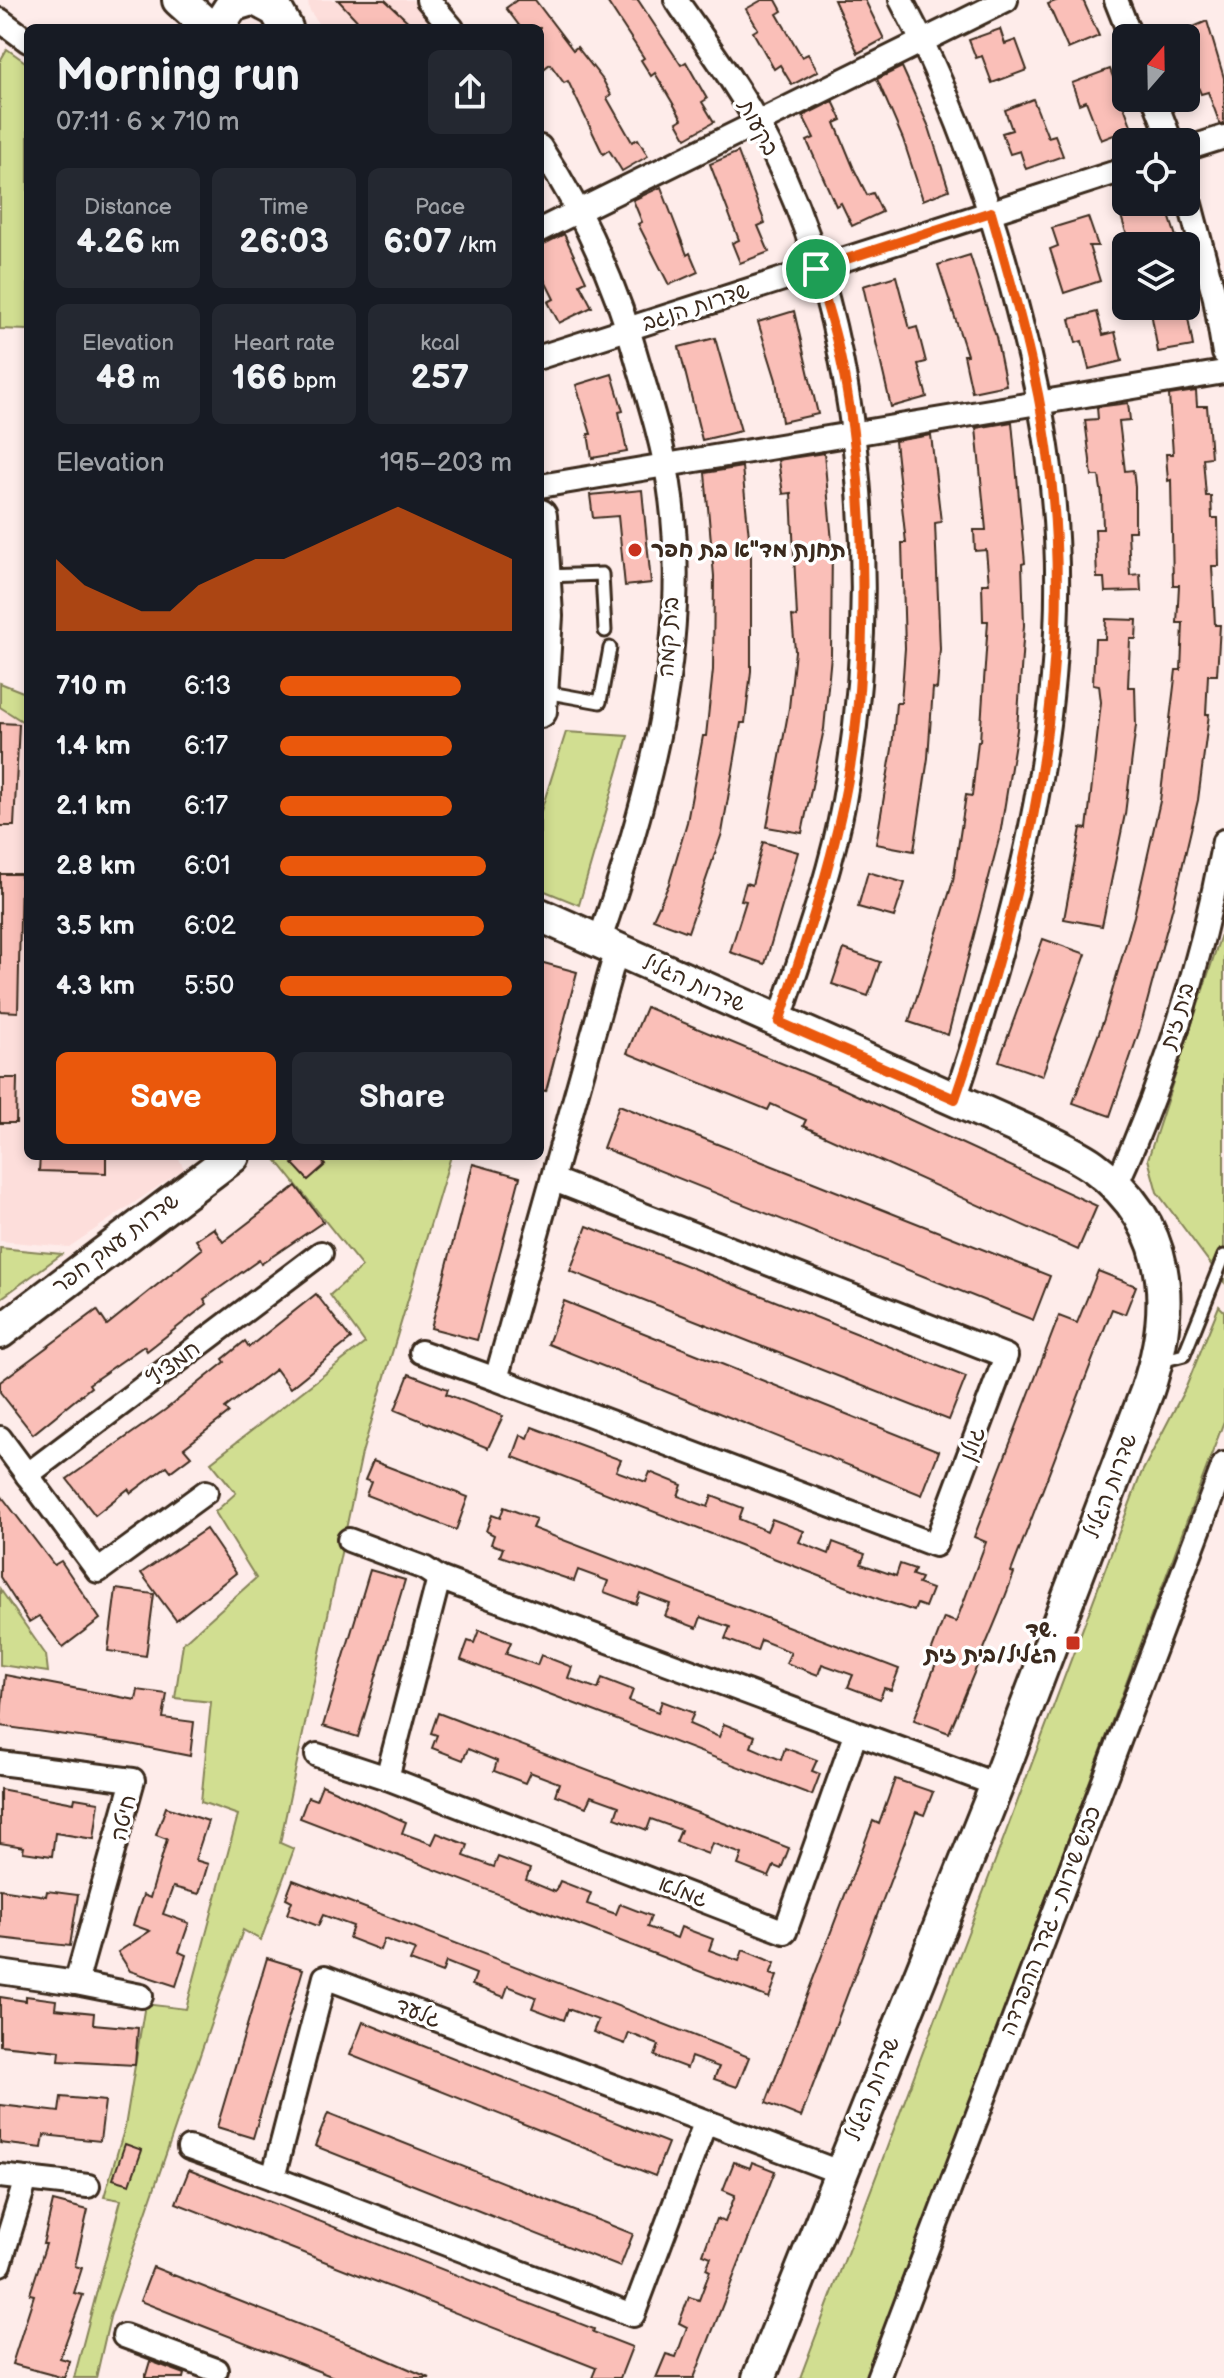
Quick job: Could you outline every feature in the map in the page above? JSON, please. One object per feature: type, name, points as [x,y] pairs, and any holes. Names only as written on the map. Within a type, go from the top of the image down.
[{"type":"street","points":[[179,0],[206,24]]},
{"type":"street","points":[[219,24],[224,12],[245,0]]},
{"type":"street","points":[[257,0],[285,16]]},
{"type":"street","points":[[428,0],[449,24]]},
{"type":"street","name":"בקעות","points":[[676,0],[729,74],[758,123],[796,209],[839,351],[851,434],[861,604],[860,682],[831,854],[779,1022]]},
{"type":"street","points":[[901,0],[923,41],[991,212],[1039,402],[1054,514],[1056,593],[1047,731],[1018,891],[989,1000],[955,1099]]},
{"type":"street","points":[[544,228],[1006,0]]},
{"type":"street","points":[[1116,0],[1125,24]]},
{"type":"street","points":[[0,20],[24,38]]},
{"type":"street","points":[[1200,145],[1224,137]]},
{"type":"street","name":"בית קמה","points":[[544,154],[578,211],[613,283],[629,329],[665,466],[674,540],[671,637],[665,697],[641,815],[608,945]]},
{"type":"street","name":"שדרות הנגב","points":[[544,356],[1112,173]]},
{"type":"street","points":[[1193,216],[1209,272],[1224,353]]},
{"type":"street","points":[[544,485],[1224,372]]},
{"type":"street","points":[[544,564],[544,607]]},
{"type":"street","name":"בית זית","points":[[1116,1185],[1137,1139],[1168,1051],[1207,920],[1224,841]]},
{"type":"street","name":"שדרות הגליל","points":[[544,916],[1062,1149],[1116,1185],[1138,1211],[1161,1263],[1165,1295],[1164,1333],[1157,1362],[997,1785],[839,2172],[759,2378]]},
{"type":"street","points":[[496,1379],[554,1180],[608,945]]},
{"type":"street","name":"שדרות עמק חפר","points":[[0,1332],[228,1160]]},
{"type":"street","name":"גולן","points":[[421,1352],[935,1545],[1006,1356],[554,1180]]},
{"type":"street","name":"חמציץ","points":[[27,1475],[321,1253]]},
{"type":"street","points":[[0,1438],[98,1571],[206,1492]]},
{"type":"street","name":"כביש שירות - גדר ההפרדה","points":[[878,2378],[1224,1464]]},
{"type":"street","points":[[349,1540],[424,1568],[439,1578],[855,1735],[997,1785]]},
{"type":"street","points":[[387,1778],[439,1578]]},
{"type":"street","name":"גמלא","points":[[317,1755],[387,1778],[785,1932],[855,1735]]},
{"type":"street","name":"חיטה","points":[[0,1763],[133,1780],[76,1983]]},
{"type":"street","points":[[0,1972],[141,1996]]},
{"type":"street","name":"גלעד","points":[[273,2178],[325,1977],[839,2172]]},
{"type":"street","points":[[189,2148],[633,2315],[705,2123]]},
{"type":"street","points":[[0,2176],[88,2186]]},
{"type":"street","points":[[0,2264],[26,2179]]},
{"type":"street","points":[[124,2336],[222,2375]]},
{"type":"lane","points":[[545,576],[602,574],[605,631]]},
{"type":"lane","points":[[544,701],[600,702],[610,648]]},
{"type":"lane","points":[[1157,1362],[1184,1355],[1224,1256]]},
{"type":"shaded area","points":[[308,0],[412,0],[433,24],[318,24],[309,9]]},
{"type":"shaded area","points":[[0,707],[24,722],[24,1160],[180,1160],[184,1169],[69,1247],[0,1241]]},
{"type":"green space","points":[[7,49],[24,61],[24,330],[0,329],[0,61]]},
{"type":"green space","points":[[0,683],[24,692],[24,722],[0,707]]},
{"type":"green space","points":[[566,732],[628,736],[579,905],[544,891],[544,801]]},
{"type":"green space","points":[[1224,925],[1224,1282],[1157,1192],[1148,1159]]},
{"type":"green space","points":[[276,1160],[450,1160],[362,1453],[280,1843],[294,1849],[261,1940],[243,1930],[110,2317],[96,2378],[74,2378],[121,2200],[104,2197],[125,2127],[145,2004],[186,2009],[238,1815],[201,1802],[211,1702],[175,1698],[183,1643],[256,1578],[215,1512],[236,1493],[211,1462],[365,1343],[330,1295],[362,1267]]},
{"type":"green space","points":[[0,1248],[62,1254],[0,1299]]},
{"type":"green space","points":[[1219,1306],[1224,1311],[1224,1421],[867,2378],[800,2378],[1141,1474],[1186,1387]]},
{"type":"green space","points":[[0,1589],[46,1655],[48,1672],[0,1665]]},
{"type":"building","points":[[338,0],[385,0],[411,24],[360,24]]},
{"type":"building","points":[[517,0],[535,0],[573,50],[577,47],[603,80],[611,95],[607,98],[632,142],[638,139],[648,156],[622,171],[609,150],[603,154],[568,81],[564,83],[550,64],[544,69],[544,24],[518,24],[506,8]]},
{"type":"building","points":[[606,0],[638,0],[681,65],[686,62],[707,99],[702,102],[714,122],[686,138],[677,122],[682,119],[655,73],[651,76],[641,60],[644,58]]},
{"type":"building","points":[[762,0],[776,0],[782,11],[777,14],[802,57],[808,54],[818,71],[792,85],[780,65],[774,69],[753,32],[758,29],[746,9]]},
{"type":"building","points":[[834,0],[865,0],[884,39],[858,53]]},
{"type":"building","points":[[1058,0],[1083,0],[1099,36],[1068,49],[1048,4]]},
{"type":"building","points":[[1207,21],[1224,78],[1224,123],[1220,124],[1208,92],[1200,92],[1200,24]]},
{"type":"building","points":[[1000,29],[1005,44],[1016,40],[1027,70],[992,83],[982,56],[976,58],[969,40]]},
{"type":"building","points":[[902,67],[929,127],[949,190],[923,200],[903,139],[877,79]]},
{"type":"building","points":[[1110,69],[1112,112],[1126,112],[1132,128],[1112,128],[1112,136],[1101,140],[1086,101],[1079,104],[1072,83]]},
{"type":"building","points":[[1033,99],[1048,137],[1055,135],[1063,156],[1026,169],[1020,151],[1010,154],[1002,133],[1012,130],[1005,110]]},
{"type":"building","points":[[833,101],[842,120],[835,123],[854,169],[867,195],[873,193],[882,212],[852,226],[841,203],[836,206],[807,141],[814,138],[803,116]]},
{"type":"building","points":[[738,152],[765,223],[758,226],[769,252],[740,263],[732,243],[739,240],[710,164]]},
{"type":"building","points":[[661,187],[687,255],[690,253],[698,272],[669,285],[638,224],[642,222],[633,200]]},
{"type":"building","points":[[1121,216],[1169,216],[1174,232],[1126,232]]},
{"type":"building","points":[[1088,217],[1098,246],[1089,246],[1100,281],[1064,293],[1050,249],[1058,246],[1052,228]]},
{"type":"building","points":[[564,234],[586,281],[580,284],[592,307],[559,323],[548,302],[554,299],[544,279],[544,244]]},
{"type":"building","points":[[970,255],[996,337],[1006,385],[972,392],[964,355],[967,355],[938,265]]},
{"type":"building","points":[[896,276],[910,329],[917,327],[926,362],[918,364],[927,397],[891,407],[863,286]]},
{"type":"building","points":[[794,311],[818,414],[782,422],[776,380],[758,322]]},
{"type":"building","points":[[1097,312],[1103,335],[1115,332],[1122,361],[1089,369],[1082,341],[1076,343],[1070,319]]},
{"type":"building","points":[[1152,320],[1188,320],[1193,346],[1158,352]]},
{"type":"building","points":[[715,338],[741,431],[702,440],[679,347]]},
{"type":"building","points":[[612,374],[623,411],[619,412],[627,452],[592,458],[588,434],[591,434],[576,385]]},
{"type":"building","points":[[1196,391],[1197,406],[1207,406],[1211,457],[1203,458],[1206,496],[1211,496],[1212,518],[1218,518],[1219,566],[1212,566],[1215,625],[1220,625],[1217,675],[1208,675],[1206,714],[1209,714],[1198,800],[1173,906],[1139,1032],[1110,1116],[1073,1103],[1104,1019],[1134,916],[1160,801],[1176,670],[1181,670],[1183,623],[1177,623],[1179,585],[1173,585],[1171,480],[1168,481],[1166,454],[1173,454],[1169,395]]},
{"type":"building","points":[[1128,403],[1130,420],[1119,421],[1125,471],[1133,470],[1135,487],[1135,531],[1128,531],[1130,575],[1140,574],[1141,591],[1105,592],[1104,578],[1097,578],[1095,529],[1103,529],[1102,496],[1099,476],[1092,476],[1085,420],[1098,419],[1097,407]]},
{"type":"building","points":[[1012,422],[1025,563],[1022,564],[1024,625],[1017,730],[1000,835],[948,1035],[909,1022],[953,881],[966,795],[972,796],[980,741],[988,621],[983,621],[982,584],[989,584],[986,550],[975,551],[974,530],[986,530],[976,428]]},
{"type":"building","points":[[931,435],[941,522],[935,523],[940,649],[914,851],[876,844],[892,749],[896,703],[901,703],[905,648],[902,543],[906,543],[895,441]]},
{"type":"building","points":[[824,453],[832,542],[831,655],[824,729],[802,833],[767,827],[789,708],[795,651],[792,616],[797,617],[791,493],[783,494],[778,460]]},
{"type":"building","points":[[742,467],[751,557],[751,671],[745,723],[741,723],[722,833],[688,932],[653,919],[669,884],[687,822],[703,736],[706,736],[713,670],[714,576],[705,473]]},
{"type":"building","name":"תחנת מד\"א בת חפר","points":[[642,490],[651,583],[625,586],[618,516],[593,518],[590,495]]},
{"type":"building","points":[[1106,619],[1137,620],[1136,639],[1130,639],[1128,687],[1135,687],[1136,725],[1125,814],[1102,926],[1064,919],[1081,828],[1087,829],[1101,702],[1099,685],[1093,684],[1095,639],[1105,639]]},
{"type":"building","points":[[0,723],[19,724],[14,826],[0,826]]},
{"type":"building","points":[[763,842],[798,852],[765,964],[730,952],[746,901],[741,900],[746,883],[752,885]]},
{"type":"building","points":[[868,872],[905,883],[894,917],[858,907]]},
{"type":"building","points":[[0,874],[21,874],[18,1012],[0,1011]]},
{"type":"building","points":[[1043,939],[1086,954],[1042,1076],[999,1061]]},
{"type":"building","points":[[844,949],[880,962],[868,996],[832,984]]},
{"type":"building","points":[[544,963],[577,972],[544,1091]]},
{"type":"building","points":[[646,1007],[839,1087],[1097,1206],[1078,1250],[803,1126],[806,1120],[771,1104],[768,1110],[627,1053]]},
{"type":"building","points":[[0,1078],[17,1078],[16,1123],[0,1123]]},
{"type":"building","points":[[619,1105],[1050,1276],[1033,1320],[603,1148]]},
{"type":"building","points":[[40,1160],[106,1160],[106,1173],[39,1171]]},
{"type":"building","points":[[298,1160],[321,1160],[325,1165],[308,1180],[293,1164]]},
{"type":"building","points":[[473,1164],[520,1177],[477,1340],[431,1328]]},
{"type":"building","points":[[296,1186],[323,1222],[261,1264],[259,1260],[204,1299],[207,1304],[147,1351],[144,1346],[89,1384],[91,1387],[33,1434],[0,1392],[0,1382],[97,1310],[107,1325],[202,1249],[196,1240],[214,1228],[223,1242]]},
{"type":"building","points":[[587,1226],[966,1377],[949,1420],[570,1271]]},
{"type":"building","points":[[1098,1271],[1136,1286],[1125,1314],[1112,1309],[1011,1572],[1014,1573],[999,1613],[949,1733],[914,1720],[938,1658],[930,1655],[944,1618],[956,1622],[986,1542],[974,1537],[1059,1316],[1077,1323]]},
{"type":"building","points":[[316,1294],[351,1339],[290,1388],[276,1369],[225,1408],[229,1413],[184,1448],[191,1456],[171,1471],[167,1466],[131,1493],[128,1489],[95,1515],[67,1479],[165,1410],[225,1362],[223,1359],[245,1341],[249,1347]]},
{"type":"building","points":[[564,1301],[939,1451],[922,1495],[548,1344]]},
{"type":"building","points":[[409,1374],[448,1389],[446,1394],[503,1416],[488,1448],[395,1410]]},
{"type":"building","points":[[532,1427],[621,1460],[616,1471],[646,1482],[650,1472],[682,1485],[678,1496],[708,1507],[712,1496],[743,1508],[739,1519],[767,1531],[772,1519],[804,1531],[799,1542],[829,1554],[833,1542],[865,1554],[861,1564],[896,1576],[900,1564],[915,1569],[912,1575],[921,1578],[918,1584],[932,1589],[925,1607],[917,1604],[914,1611],[879,1599],[513,1457],[521,1435],[528,1438]]},
{"type":"building","points":[[373,1461],[468,1497],[456,1530],[366,1495],[371,1482],[365,1480]]},
{"type":"building","points":[[0,1494],[54,1565],[61,1561],[100,1619],[63,1647],[39,1616],[29,1622],[0,1577]]},
{"type":"building","points":[[504,1507],[536,1519],[532,1528],[899,1669],[891,1690],[884,1688],[880,1699],[848,1687],[853,1675],[822,1664],[818,1675],[786,1663],[791,1652],[761,1640],[757,1651],[725,1639],[730,1627],[701,1617],[697,1628],[665,1616],[670,1604],[640,1593],[636,1604],[604,1592],[608,1581],[578,1570],[574,1581],[500,1556],[503,1548],[491,1544],[494,1535],[486,1531],[492,1515],[500,1518]]},
{"type":"building","points":[[206,1529],[236,1573],[176,1620],[141,1573]]},
{"type":"building","points":[[370,1570],[405,1580],[358,1737],[323,1726]]},
{"type":"building","points":[[116,1589],[154,1594],[146,1656],[108,1651]]},
{"type":"building","points":[[479,1630],[511,1642],[506,1654],[537,1665],[541,1655],[572,1667],[568,1678],[598,1689],[602,1678],[633,1690],[629,1701],[658,1712],[662,1701],[694,1713],[689,1724],[719,1737],[724,1724],[755,1736],[751,1747],[781,1760],[785,1748],[817,1760],[812,1771],[820,1774],[812,1795],[461,1660],[468,1641],[474,1643]]},
{"type":"building","points":[[5,1675],[136,1700],[138,1690],[167,1694],[163,1718],[194,1722],[190,1756],[130,1744],[0,1726]]},
{"type":"building","points":[[438,1713],[789,1848],[781,1869],[774,1866],[769,1877],[738,1865],[742,1854],[712,1843],[708,1854],[676,1842],[681,1830],[651,1819],[647,1830],[615,1818],[619,1806],[591,1796],[586,1807],[555,1795],[559,1783],[530,1772],[525,1783],[494,1771],[497,1761],[468,1749],[463,1760],[432,1748],[437,1735],[431,1733]]},
{"type":"building","points":[[895,1779],[933,1792],[924,1815],[916,1812],[801,2117],[766,2103],[873,1821],[879,1824]]},
{"type":"building","points":[[322,1785],[406,1822],[402,1833],[432,1844],[437,1833],[468,1845],[464,1856],[494,1867],[498,1857],[530,1869],[526,1880],[555,1892],[560,1881],[591,1893],[587,1904],[616,1914],[620,1904],[651,1916],[647,1927],[677,1938],[681,1927],[713,1939],[709,1950],[739,1961],[743,1950],[775,1963],[770,1974],[777,1976],[769,1998],[300,1818],[308,1797],[316,1800]]},
{"type":"building","points":[[0,1789],[74,1803],[75,1798],[99,1802],[94,1839],[55,1833],[52,1856],[23,1852],[24,1847],[0,1843]]},
{"type":"building","points":[[166,1807],[208,1821],[195,1860],[208,1864],[199,1894],[173,1887],[163,1914],[189,1923],[179,1952],[186,1955],[176,1986],[130,1971],[118,1952],[150,1931],[133,1925],[143,1895],[150,1898],[167,1839],[156,1835]]},
{"type":"building","points":[[293,1880],[749,2057],[737,2087],[714,2079],[719,2067],[691,2057],[687,2068],[655,2056],[659,2045],[629,2033],[625,2044],[593,2032],[598,2020],[568,2009],[564,2020],[532,2008],[536,1997],[508,1986],[504,1997],[472,1985],[476,1974],[446,1962],[442,1973],[410,1961],[415,1950],[384,1939],[380,1950],[349,1938],[353,1926],[323,1915],[318,1926],[287,1914],[292,1901],[286,1898]]},
{"type":"building","points":[[0,1889],[46,1896],[47,1891],[78,1895],[70,1946],[0,1938]]},
{"type":"building","points":[[267,1958],[303,1969],[253,2138],[217,2127]]},
{"type":"building","points":[[26,1996],[56,2000],[55,2009],[94,2013],[93,2024],[138,2028],[135,2065],[59,2061],[60,2051],[0,2045],[0,1997],[26,2001]]},
{"type":"building","points":[[363,2022],[668,2143],[655,2176],[350,2055]]},
{"type":"building","points":[[61,2097],[105,2101],[100,2141],[44,2135],[42,2148],[0,2143],[0,2105],[59,2112]]},
{"type":"building","points":[[328,2113],[633,2234],[620,2267],[315,2146]]},
{"type":"building","points":[[125,2144],[142,2150],[130,2184],[113,2179]]},
{"type":"building","points":[[734,2162],[750,2168],[752,2162],[775,2171],[694,2378],[656,2378],[666,2354],[676,2357],[687,2327],[679,2323],[689,2297],[699,2300],[710,2271],[706,2269],[711,2257],[703,2254],[716,2219],[725,2222],[735,2195],[723,2190]]},
{"type":"building","points":[[189,2170],[594,2329],[593,2332],[632,2347],[620,2378],[592,2378],[596,2368],[176,2203]]},
{"type":"building","points":[[53,2201],[88,2210],[75,2266],[82,2268],[74,2293],[83,2295],[60,2358],[70,2361],[64,2378],[12,2364],[34,2295],[30,2294],[46,2244],[43,2244]]},
{"type":"building","points":[[153,2267],[430,2378],[336,2378],[140,2301]]},
{"type":"building","points":[[150,2361],[185,2374],[184,2378],[145,2378]]},
{"type":"place","name":"תחנת מד\"א בת חפר","points":[[635,550]]},
{"type":"place","name":"שד. הגליל/בית זית","points":[[1073,1643]]},
{"type":"route","points":[[991,212],[1035,376],[1048,448],[1056,593],[1047,731],[1018,891],[989,1000],[955,1099],[779,1022],[818,903],[844,803],[860,682],[859,544],[849,407],[839,351],[816,269],[991,212]]}]
